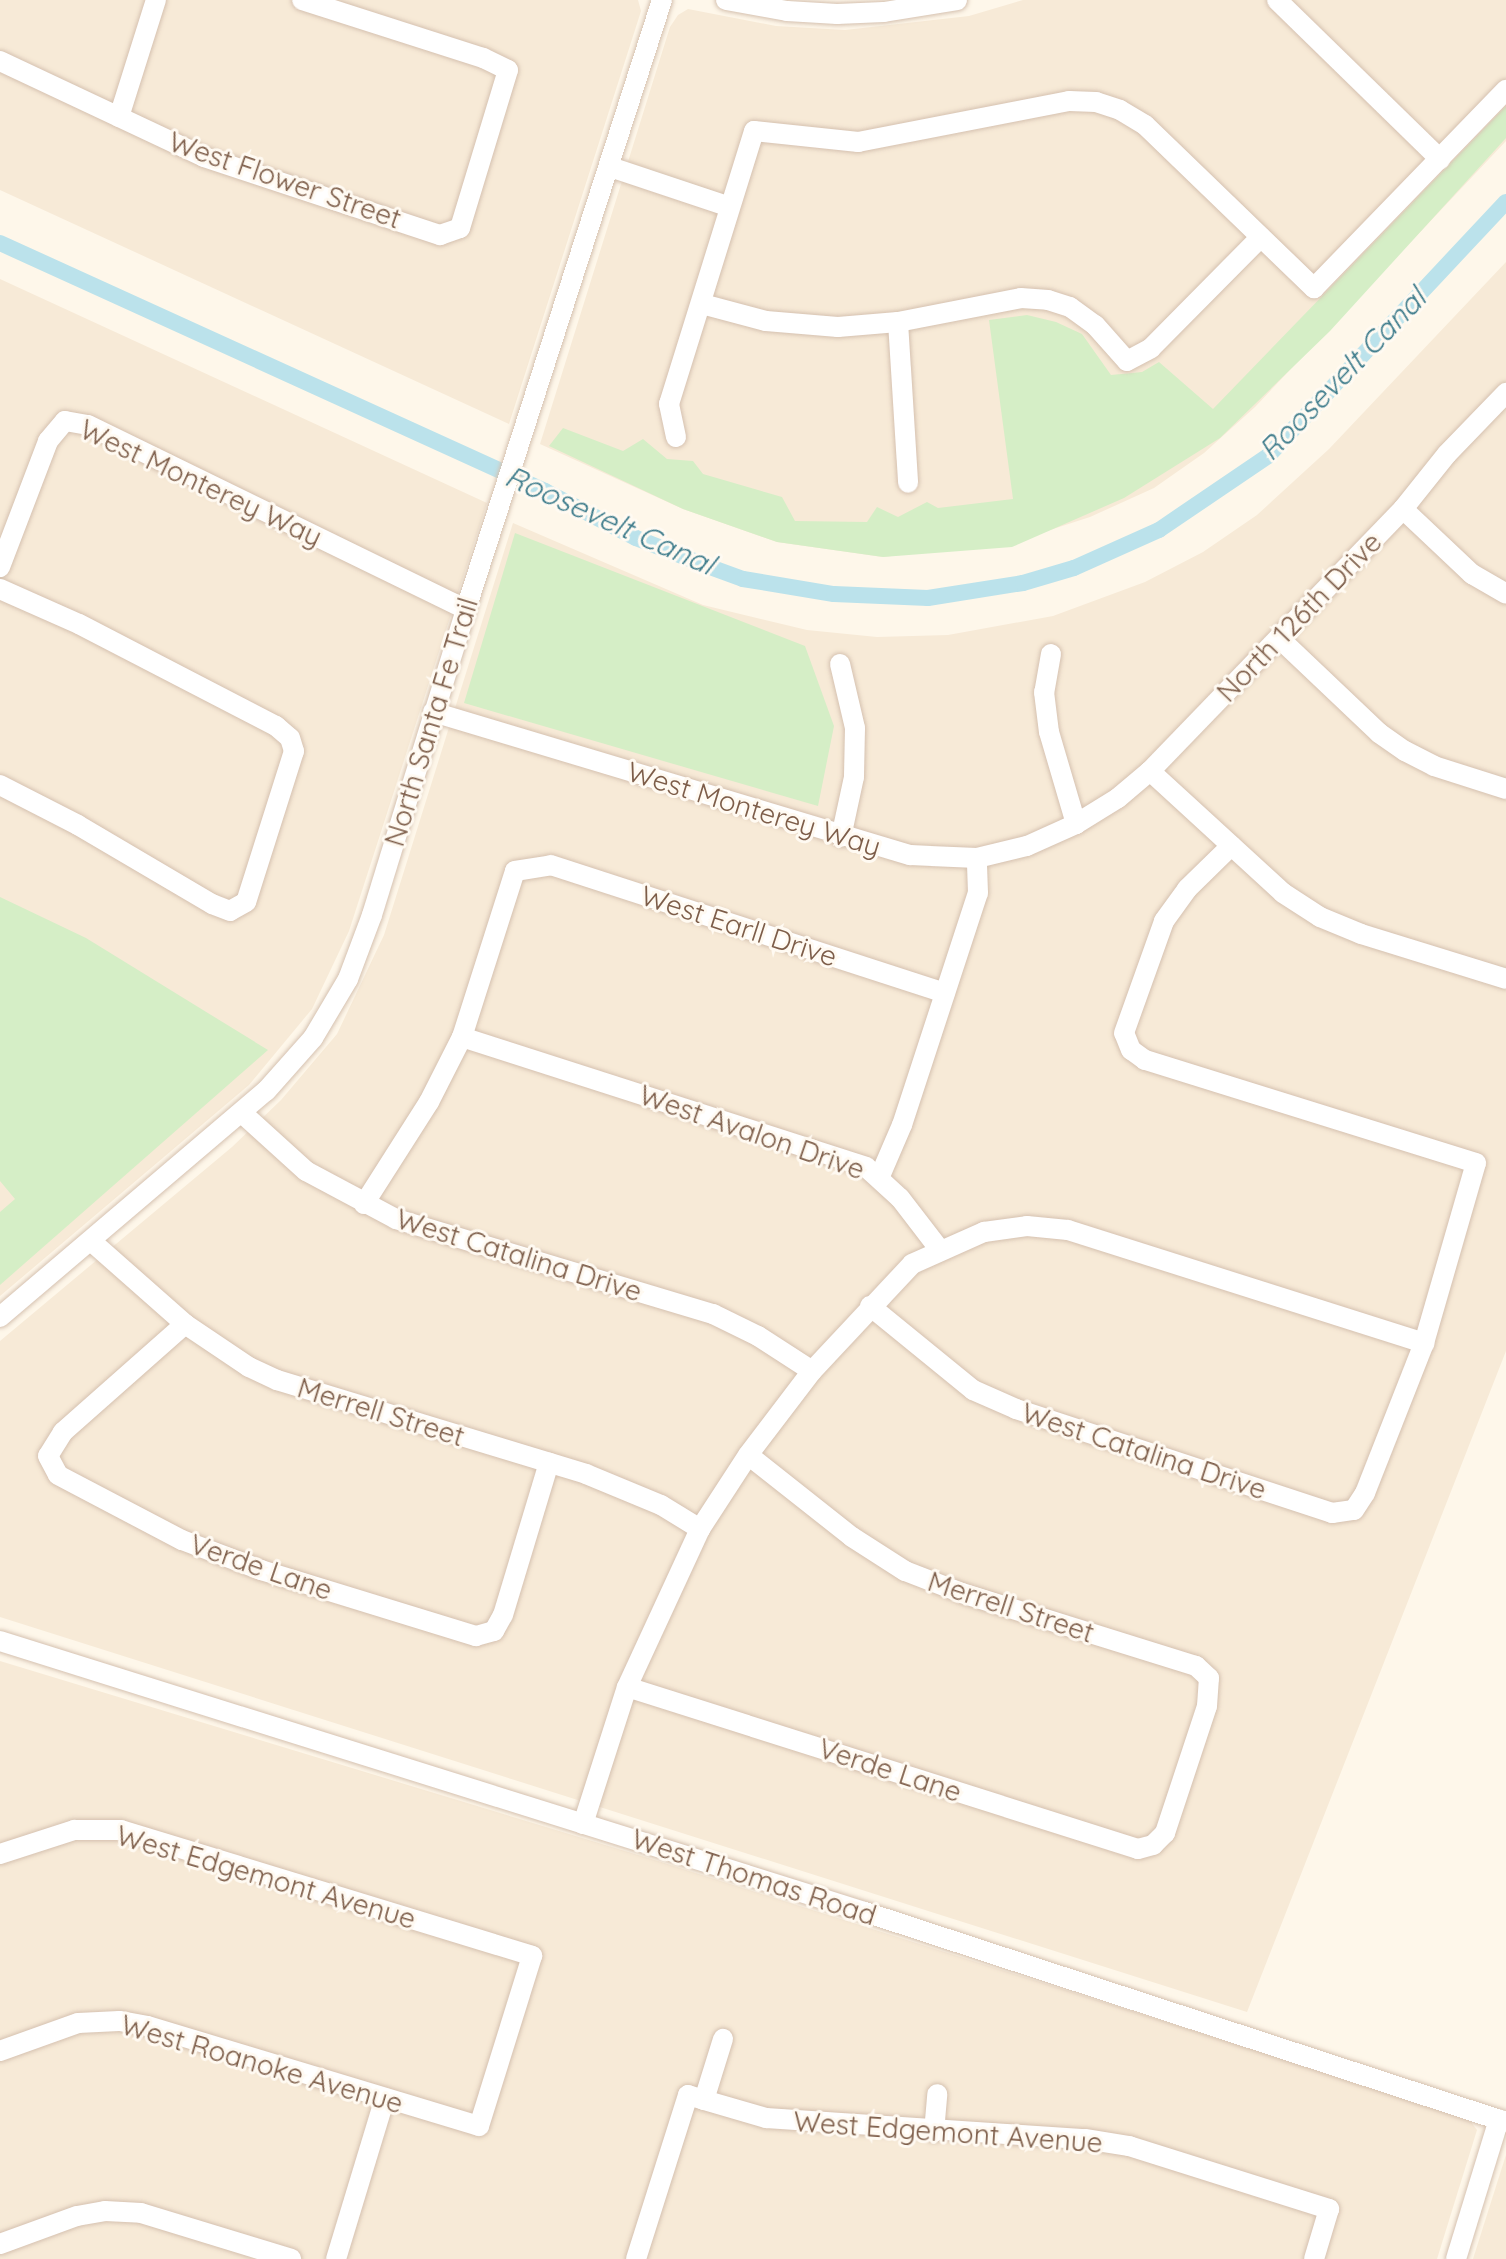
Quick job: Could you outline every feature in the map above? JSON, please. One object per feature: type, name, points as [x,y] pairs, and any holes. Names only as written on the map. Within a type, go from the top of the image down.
[{"type":"street","points":[[119,117],[156,0]]},
{"type":"street","name":"West Flower Street","points":[[0,61],[204,157],[440,235],[460,228],[508,70],[483,58],[302,0]]},
{"type":"street","name":"North Santa Fe Trail","points":[[0,1317],[242,1113],[313,1038],[348,979],[372,915],[433,712],[662,0]]},
{"type":"street","points":[[726,0],[787,11],[837,14],[884,12],[957,0]]},
{"type":"street","points":[[1277,0],[1440,159]]},
{"type":"street","points":[[676,437],[669,404],[754,131],[858,142],[1069,101],[1096,102],[1120,110],[1145,125],[1314,288],[1506,90]]},
{"type":"street","points":[[610,167],[730,207]]},
{"type":"street","points":[[702,304],[766,321],[838,327],[898,322],[1021,298],[1048,300],[1070,307],[1095,325],[1127,361],[1151,348],[1261,237]]},
{"type":"street","points":[[898,322],[908,483]]},
{"type":"street","name":"North 126th Drive","points":[[1076,824],[1118,798],[1150,771],[1403,509],[1447,454],[1506,393]]},
{"type":"street","name":"West Monterey Way","points":[[0,567],[48,441],[65,421],[88,425],[466,609]]},
{"type":"street","points":[[1403,509],[1472,574],[1506,594]]},
{"type":"street","points":[[0,589],[79,624],[276,726],[290,738],[294,751],[246,902],[230,911],[0,785]]},
{"type":"street","points":[[1279,638],[1379,733],[1405,751],[1434,766],[1506,789]]},
{"type":"street","points":[[1051,654],[1044,692],[1049,732],[1076,824]]},
{"type":"street","points":[[840,664],[855,728],[854,777],[841,837]]},
{"type":"street","name":"West Monterey Way","points":[[433,712],[841,837],[910,855],[977,858],[1027,846],[1076,824]]},
{"type":"street","points":[[1150,771],[1283,893],[1320,917],[1361,934],[1506,979]]},
{"type":"street","points":[[583,1824],[627,1687],[700,1529],[748,1455],[812,1371],[912,1264],[984,1232],[1027,1226],[1068,1230],[1424,1343],[1476,1163],[1145,1060],[1131,1050],[1124,1033],[1164,921],[1187,889],[1231,846]]},
{"type":"street","points":[[880,1176],[902,1125],[978,893],[977,858]]},
{"type":"street","name":"West Earll Drive","points":[[462,1037],[515,871],[551,865],[945,993]]},
{"type":"street","points":[[364,1204],[429,1102],[462,1037]]},
{"type":"street","name":"West Avalon Drive","points":[[462,1037],[841,1159],[880,1176],[940,1250]]},
{"type":"street","name":"West Catalina Drive","points":[[242,1113],[306,1171],[396,1219],[713,1314],[758,1336],[812,1371]]},
{"type":"street","name":"Merrell Street","points":[[91,1241],[185,1324],[236,1360],[277,1380],[627,1489],[700,1529]]},
{"type":"street","name":"West Catalina Drive","points":[[870,1306],[973,1390],[1016,1409],[1332,1513],[1354,1510],[1365,1493],[1424,1343]]},
{"type":"street","name":"Verde Lane","points":[[185,1324],[63,1432],[48,1456],[58,1475],[182,1540],[261,1570],[476,1636],[494,1631],[503,1615],[549,1463]]},
{"type":"street","name":"Merrell Street","points":[[748,1455],[852,1537],[905,1571],[962,1593],[1196,1666],[1209,1678],[1207,1706],[1172,1815],[1165,1833],[1153,1845]]},
{"type":"street","name":"West Thomas Road","points":[[0,1641],[583,1824],[1502,2120]]},
{"type":"street","name":"Verde Lane","points":[[627,1687],[1138,1849],[1153,1845]]},
{"type":"street","name":"West Edgemont Avenue","points":[[0,1854],[74,1830],[121,1830],[532,1956],[479,2126]]},
{"type":"street","name":"West Roanoke Avenue","points":[[0,2051],[78,2023],[119,2021],[148,2026],[479,2126]]},
{"type":"street","points":[[636,2259],[688,2095],[704,2100],[723,2039]]},
{"type":"street","points":[[934,2132],[937,2094]]},
{"type":"street","points":[[336,2259],[385,2098]]},
{"type":"street","name":"West Edgemont Avenue","points":[[704,2100],[766,2118],[934,2132],[1085,2139],[1118,2144],[1329,2209],[1314,2259]]},
{"type":"street","points":[[1456,2259],[1502,2120]]},
{"type":"street","points":[[0,2244],[77,2216],[105,2211],[141,2213],[291,2259]]},
{"type":"shaded area","points":[[0,0],[638,0],[641,11],[509,424],[0,190]]},
{"type":"shaded area","points":[[1023,0],[1506,0],[1506,141],[1255,407],[1204,453],[1154,488],[1090,517],[1013,542],[883,557],[777,542],[683,509],[540,444],[670,27],[678,15],[688,9],[776,26],[845,30],[969,16]]},
{"type":"shaded area","points":[[1506,262],[1506,1351],[1247,2012],[0,1617],[0,1341],[232,1147],[281,1100],[337,1034],[384,935],[513,523],[703,605],[807,630],[877,637],[948,635],[1053,616],[1145,582],[1203,552],[1257,515],[1329,449]]},
{"type":"shaded area","points":[[0,279],[487,503],[349,931],[312,1009],[249,1085],[0,1296]]},
{"type":"shaded area","points":[[0,1661],[658,1861],[1468,2118],[1477,2130],[1437,2259],[0,2259]]},
{"type":"shaded area","points":[[1506,2155],[1506,2259],[1473,2259],[1505,2158]]},
{"type":"green space","points":[[1506,106],[1506,138],[1330,331],[1220,438],[1124,498],[1012,547],[883,557],[777,542],[683,509],[549,446],[563,428],[623,451],[643,439],[667,459],[693,461],[703,474],[782,497],[795,521],[867,522],[877,507],[898,517],[927,502],[938,508],[1013,499],[989,320],[1027,315],[1056,322],[1082,334],[1111,375],[1142,372],[1159,362],[1213,409]]},
{"type":"green space","points":[[515,533],[805,646],[834,726],[818,806],[464,703]]},
{"type":"green space","points":[[0,897],[86,938],[268,1050],[0,1285],[0,1212],[15,1199],[0,1181]]},
{"type":"waterway","name":"Roosevelt Canal","points":[[0,243],[545,491],[636,538],[710,567],[743,579],[834,594],[928,598],[1023,583],[1074,568],[1159,530],[1268,456],[1506,202]]}]
